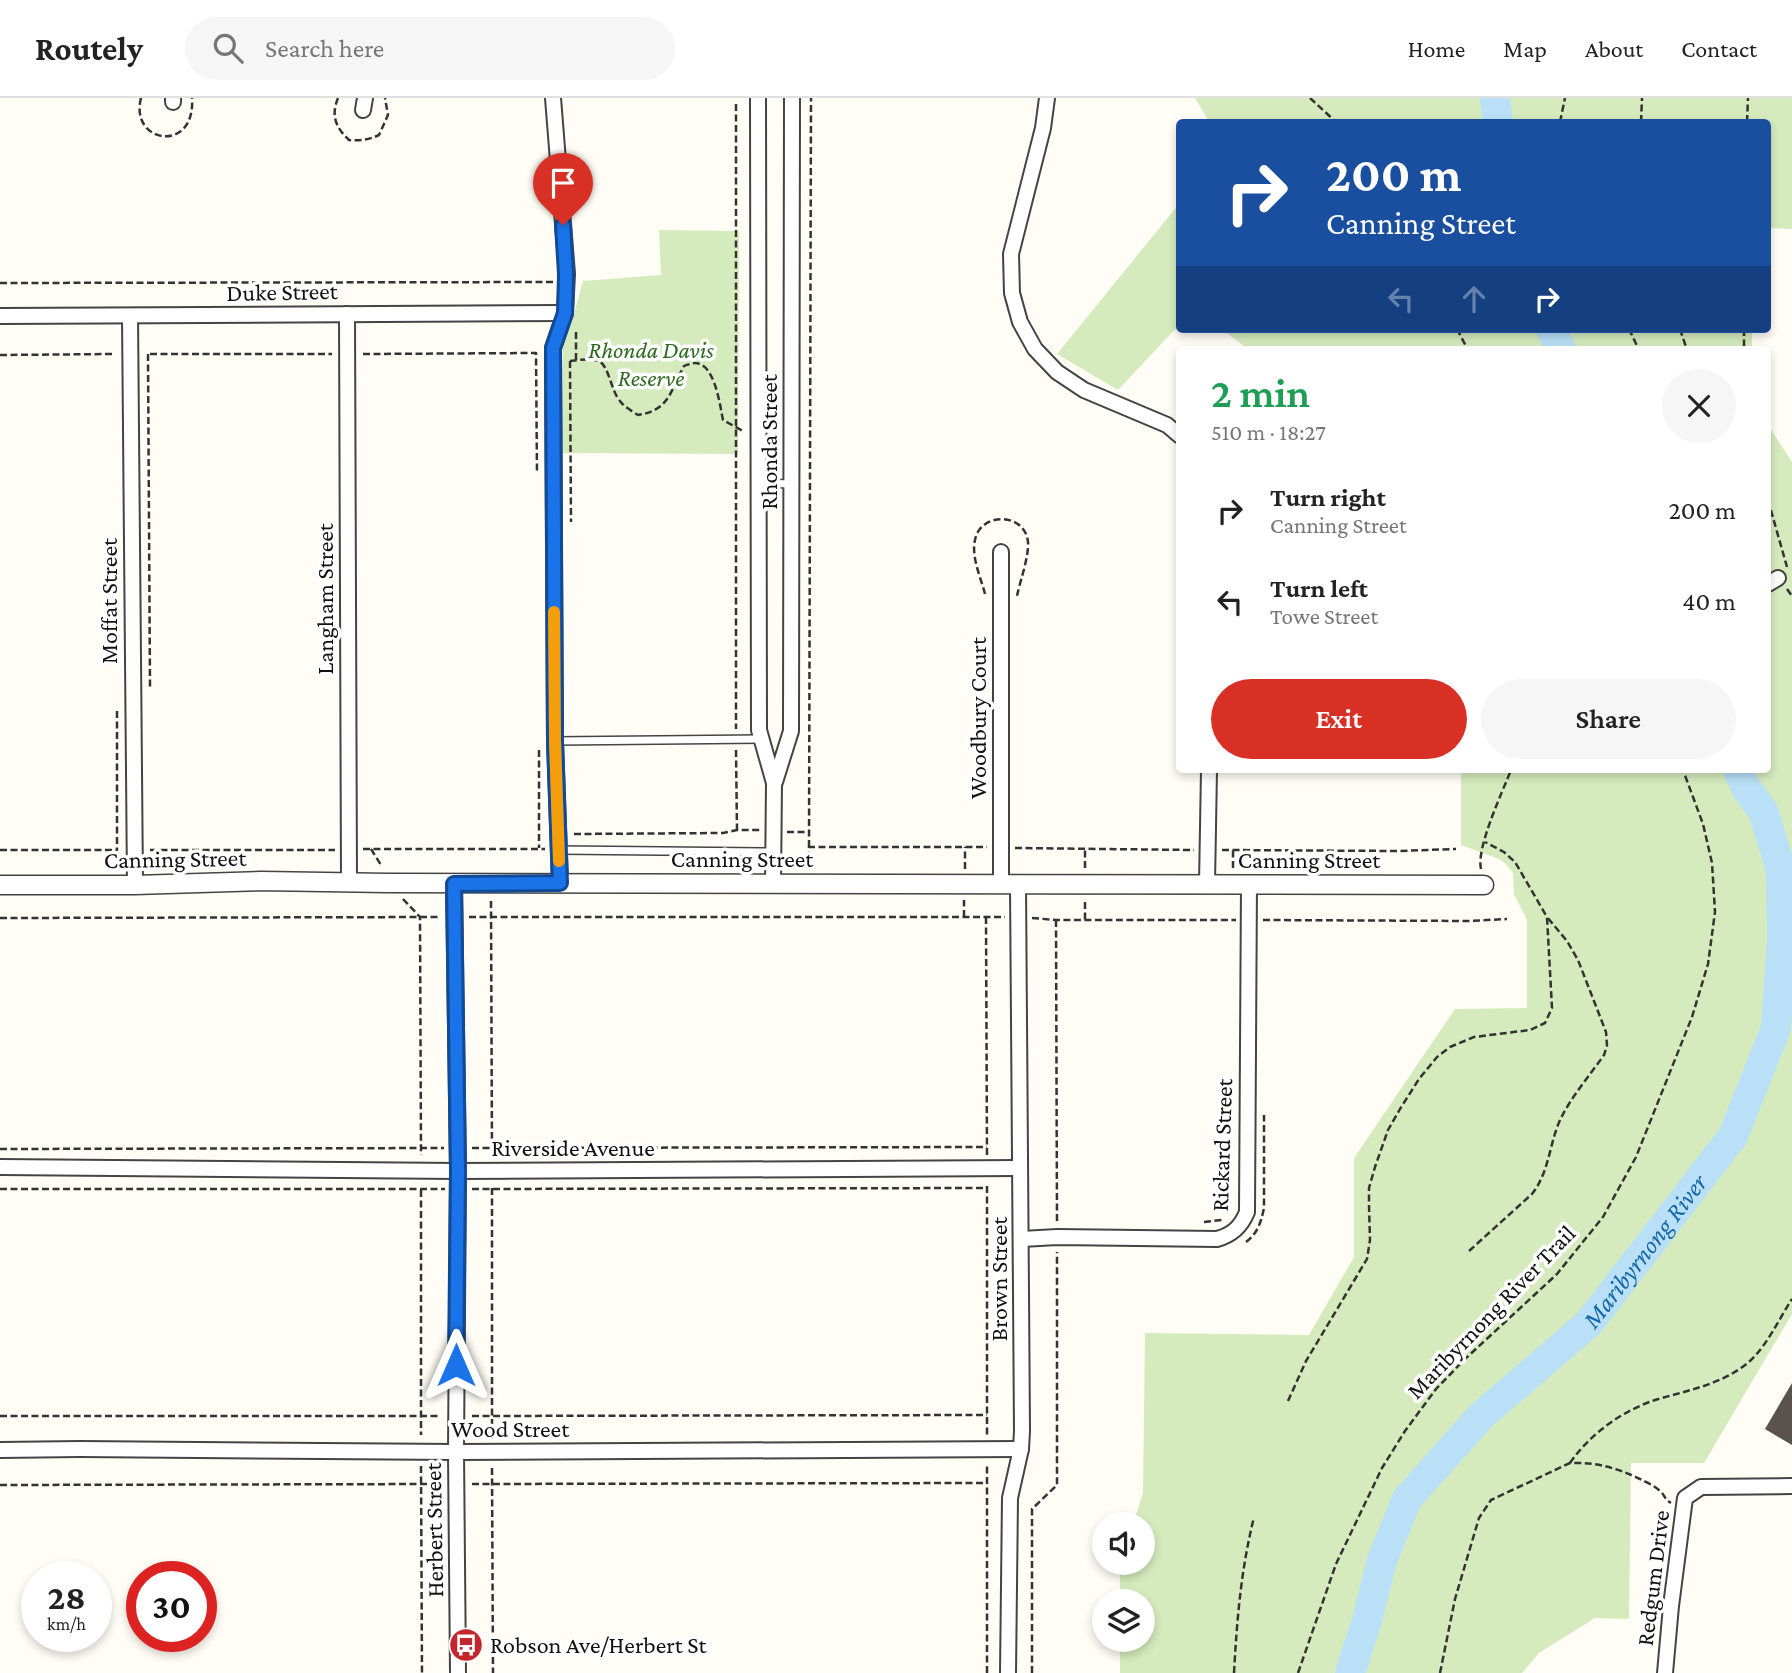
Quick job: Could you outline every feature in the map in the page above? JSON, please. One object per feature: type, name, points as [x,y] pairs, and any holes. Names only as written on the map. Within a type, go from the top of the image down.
[{"type":"street","points":[[553,98],[566,282],[565,313],[553,348],[555,741],[560,883]]},
{"type":"street","name":"Rhonda Street","points":[[758,98],[759,730],[774,783],[773,883]]},
{"type":"street","name":"Rhonda Street","points":[[774,783],[791,731],[792,98]]},
{"type":"street","points":[[1047,98],[1043,128],[1011,254],[1012,293],[1020,322],[1035,349],[1057,372],[1084,390],[1167,425],[1176,433]]},
{"type":"street","name":"Duke Street","points":[[0,316],[565,313]]},
{"type":"street","name":"Langham Street","points":[[347,314],[349,883]]},
{"type":"street","name":"Moffat Street","points":[[130,316],[135,886]]},
{"type":"street","name":"Woodbury Court","points":[[1001,552],[1001,847],[1010,884]]},
{"type":"street","points":[[1207,884],[1209,773]]},
{"type":"street","name":"Canning Street","points":[[0,886],[135,886],[261,881],[454,884],[1484,885]]},
{"type":"street","name":"Herbert Street","points":[[454,884],[458,1171],[458,1673]]},
{"type":"street","name":"Brown Street","points":[[1008,1673],[1010,1498],[1022,1431],[1018,917],[1010,884]]},
{"type":"street","name":"Rickard Street","points":[[1022,1239],[1217,1239],[1227,1236],[1243,1221],[1247,1212],[1248,920],[1241,884]]},
{"type":"street","name":"Riverside Avenue","points":[[0,1167],[421,1171],[1020,1168]]},
{"type":"street","name":"Wood Street","points":[[0,1451],[1020,1449]]},
{"type":"street","name":"Redgum Drive","points":[[1665,1673],[1685,1498],[1701,1487],[1792,1486]]},
{"type":"lane","points":[[760,484],[792,484]]},
{"type":"lane","points":[[555,741],[762,739]]},
{"type":"lane","points":[[559,850],[774,852]]},
{"type":"path","points":[[141,98],[139,114],[142,123],[148,131],[166,136],[183,131],[190,121],[192,98]]},
{"type":"path","points":[[809,883],[811,98]]},
{"type":"path","points":[[1310,98],[1333,119]]},
{"type":"path","points":[[1561,119],[1565,98]]},
{"type":"path","points":[[1641,119],[1642,98]]},
{"type":"path","points":[[1747,119],[1748,98]]},
{"type":"path","points":[[736,104],[737,830]]},
{"type":"path","points":[[0,283],[566,282]]},
{"type":"path","points":[[576,360],[577,323]]},
{"type":"path","points":[[347,354],[536,353],[537,477]]},
{"type":"path","points":[[148,354],[150,699]]},
{"type":"path","points":[[0,355],[332,354]]},
{"type":"path","points":[[570,361],[571,524]]},
{"type":"path","points":[[553,362],[601,362],[606,367],[613,391],[621,403],[638,415],[651,413],[663,406],[684,366],[694,362],[702,365],[712,376],[723,420],[759,440]]},
{"type":"path","points":[[1771,523],[1778,578]]},
{"type":"path","points":[[539,738],[539,848]]},
{"type":"path","points":[[1484,885],[1479,861],[1510,773]]},
{"type":"path","name":"Maribyrnong River Trail","points":[[1298,1673],[1336,1564],[1382,1468],[1405,1431],[1436,1389],[1464,1360],[1557,1275],[1603,1217],[1636,1157],[1692,1017],[1708,964],[1715,912],[1712,863],[1703,824],[1684,773]]},
{"type":"path","points":[[571,834],[723,833],[737,830],[809,832]]},
{"type":"path","points":[[1469,1251],[1538,1186],[1561,1119],[1604,1055],[1607,1046],[1604,1026],[1578,960],[1567,941],[1547,917],[1515,862],[1504,852],[1485,842]]},
{"type":"path","points":[[809,847],[1400,851],[1456,849]]},
{"type":"path","points":[[371,849],[380,862],[388,883],[420,917],[422,1673]]},
{"type":"path","points":[[0,850],[559,850]]},
{"type":"path","points":[[1233,850],[1241,884]]},
{"type":"path","points":[[491,883],[493,1673]]},
{"type":"path","points":[[986,917],[987,1673]]},
{"type":"path","points":[[1288,1401],[1306,1361],[1367,1259],[1370,1240],[1369,1188],[1388,1130],[1399,1108],[1437,1057],[1450,1047],[1463,1040],[1530,1030],[1545,1023],[1553,999],[1547,917]]},
{"type":"path","points":[[0,918],[1507,919]]},
{"type":"path","points":[[1032,1673],[1032,1509],[1056,1485],[1056,920]]},
{"type":"path","points":[[1239,1247],[1254,1236],[1264,1208],[1264,1112]]},
{"type":"path","points":[[0,1149],[986,1147]]},
{"type":"path","points":[[0,1189],[987,1188]]},
{"type":"path","points":[[1200,1222],[1222,1220],[1230,1214]]},
{"type":"path","points":[[1570,1464],[1588,1441],[1629,1411],[1714,1382],[1741,1368],[1756,1356],[1792,1299]]},
{"type":"path","points":[[0,1416],[987,1415]]},
{"type":"path","points":[[1440,1673],[1455,1599],[1479,1518],[1490,1500],[1570,1464],[1601,1464],[1620,1470],[1661,1491],[1682,1519]]},
{"type":"path","points":[[0,1485],[987,1483]]},
{"type":"path","points":[[1234,1673],[1241,1583],[1254,1517]]},
{"type":"green space","points":[[1195,98],[1792,98],[1792,229],[1771,228],[1771,119],[1207,119]]},
{"type":"green space","points":[[1176,208],[1176,328],[1118,390],[1057,354]]},
{"type":"green space","name":"Rhonda Davis Reserve","points":[[659,230],[739,231],[738,454],[562,453],[563,340],[583,281],[661,275]]},
{"type":"green space","points":[[1227,333],[1752,333],[1752,346],[1244,346]]},
{"type":"green space","points":[[1771,430],[1792,462],[1792,1314],[1704,1463],[1631,1463],[1629,1619],[1595,1618],[1539,1653],[1522,1673],[1120,1673],[1120,1652],[1155,1652],[1155,1589],[1120,1589],[1120,1575],[1155,1575],[1155,1512],[1137,1512],[1143,1493],[1145,1333],[1309,1335],[1354,1257],[1354,1158],[1455,1009],[1527,1008],[1527,920],[1514,894],[1513,873],[1499,859],[1461,845],[1461,773],[1771,773]]},
{"type":"building","points":[[1792,1383],[1792,1445],[1765,1429]]},
{"type":"waterway","name":"Maribyrnong River","points":[[1495,98],[1498,119]]},
{"type":"waterway","name":"Maribyrnong River","points":[[1553,333],[1559,346]]},
{"type":"waterway","name":"Maribyrnong River","points":[[1350,1673],[1382,1560],[1407,1499],[1481,1416],[1589,1323],[1733,1136],[1776,1028],[1782,939],[1781,870],[1763,811],[1746,788],[1739,773]]},
{"type":"slow traffic","points":[[554,612],[559,861]]},
{"type":"place","name":"Robson Ave/Herbert St","points":[[466,1645]]},
{"type":"route","points":[[456,1365],[458,1171],[454,884],[560,883],[555,741],[553,348],[565,313],[563,225]]}]
